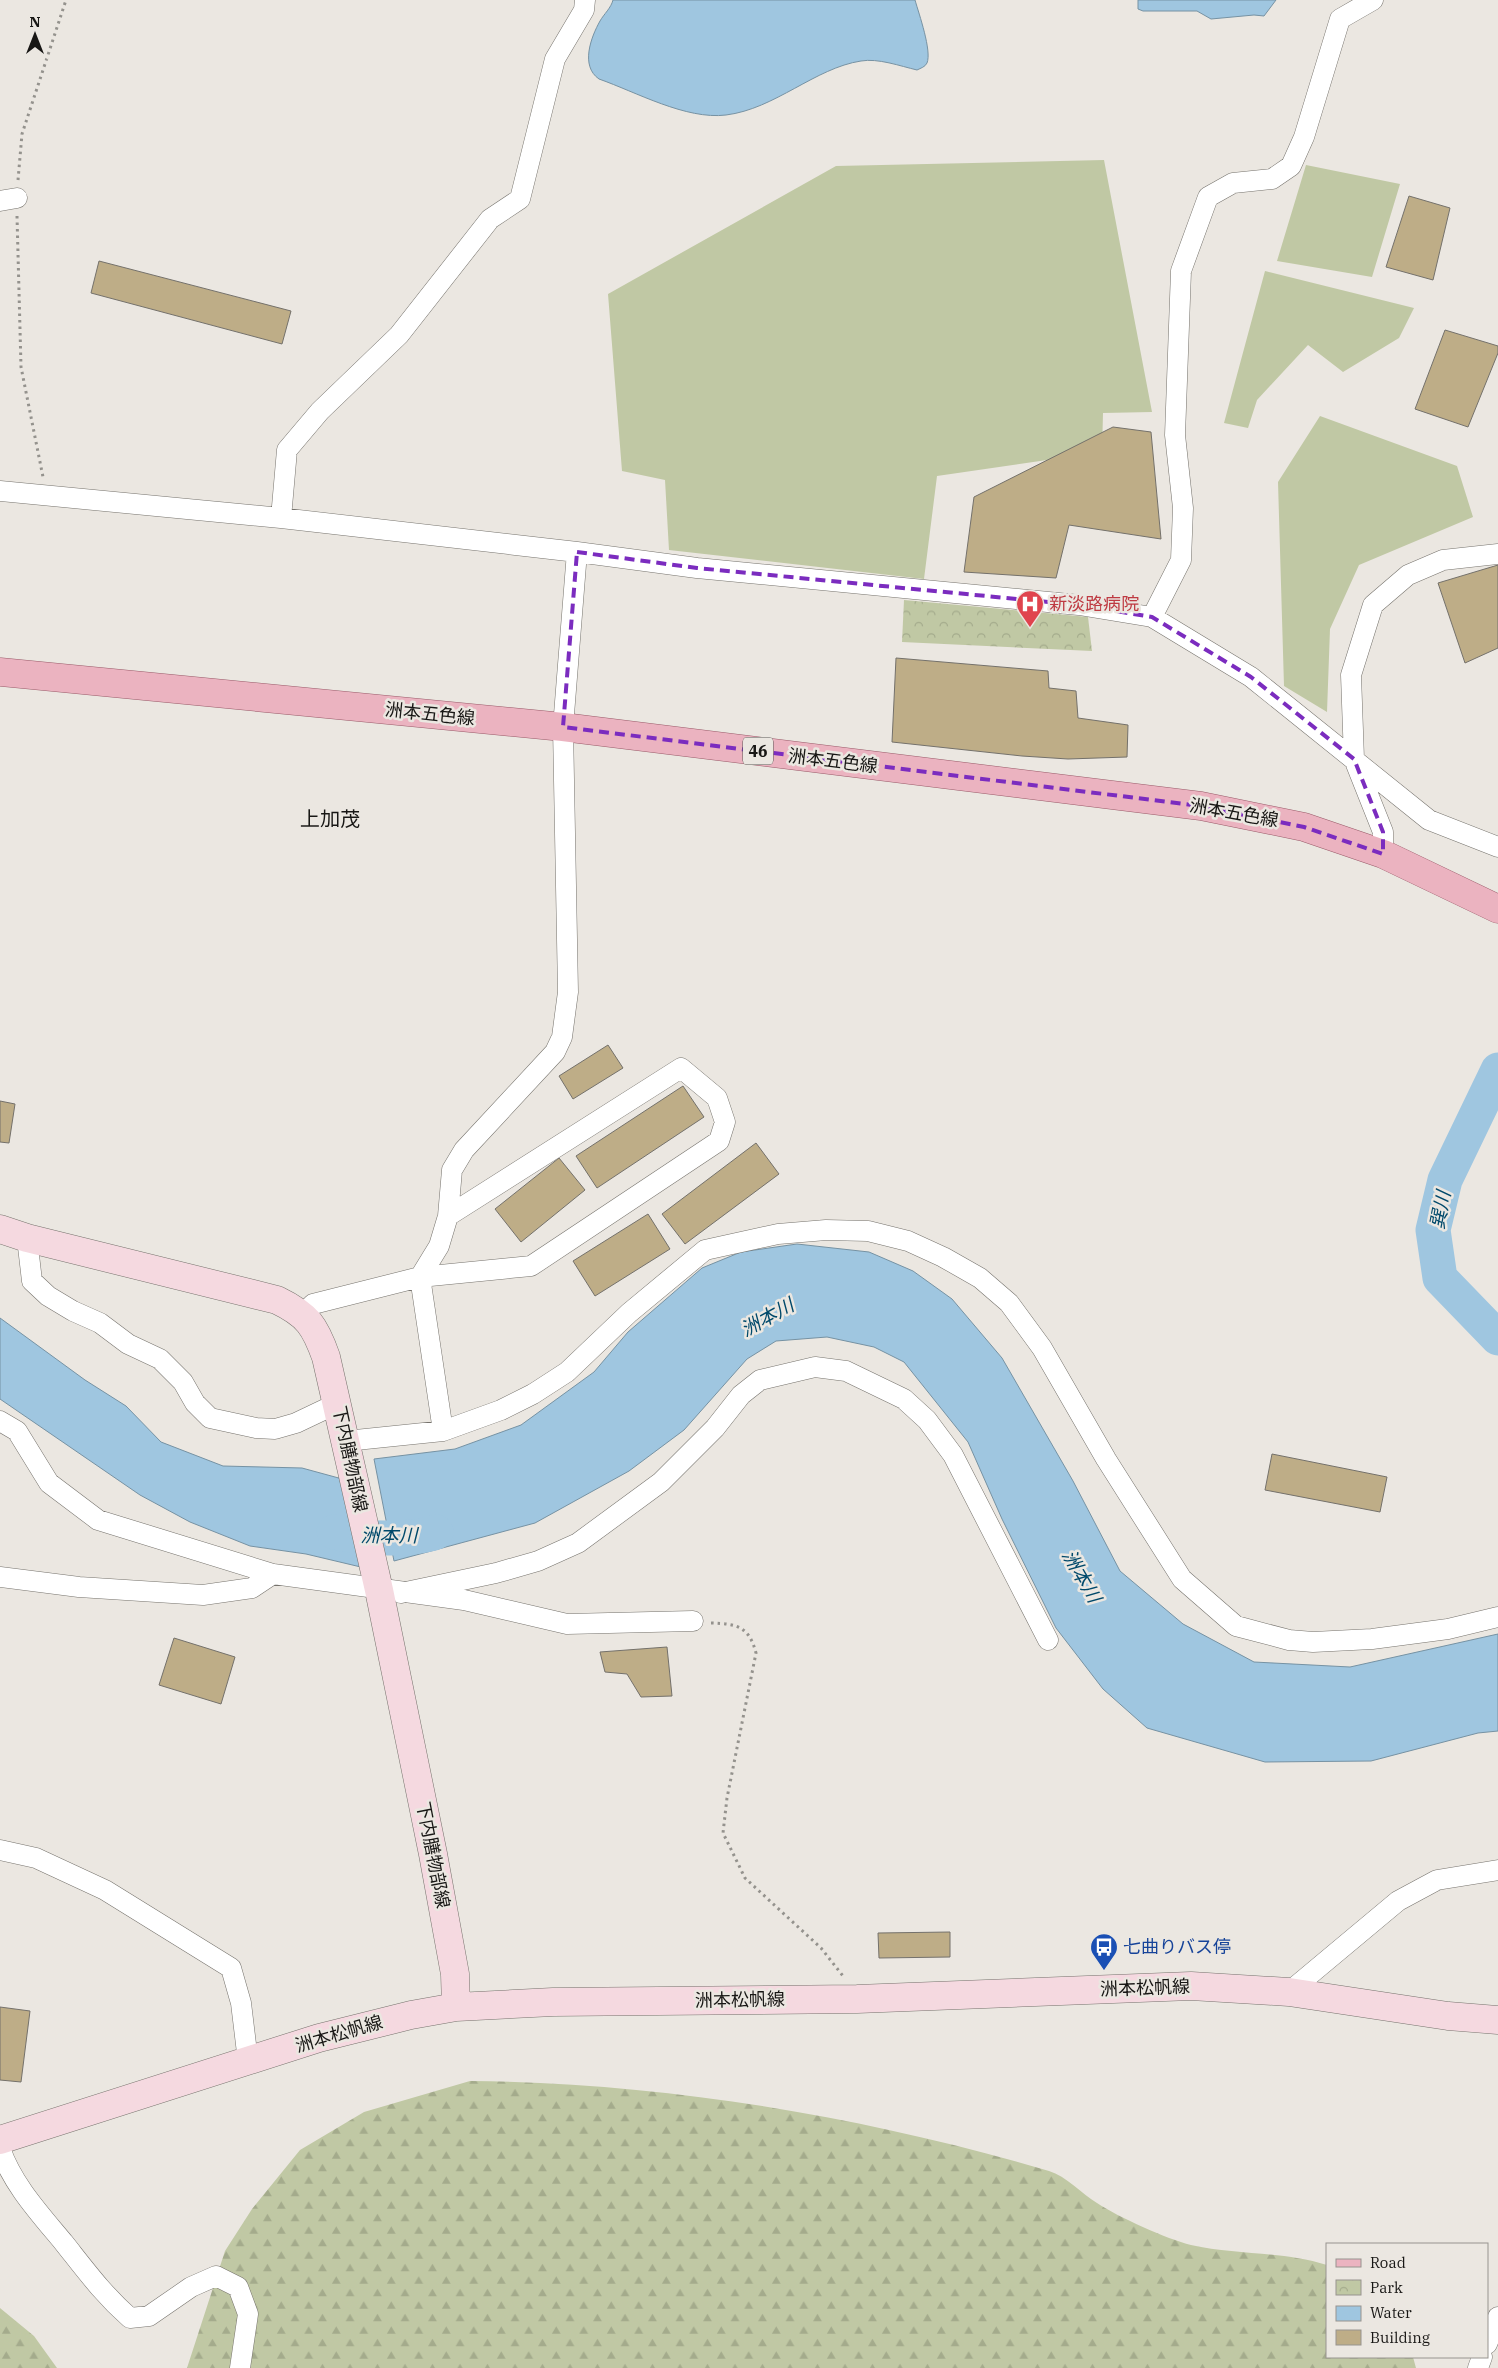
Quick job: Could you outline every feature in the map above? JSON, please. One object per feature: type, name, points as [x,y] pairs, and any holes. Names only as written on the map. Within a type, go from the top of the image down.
[{"type":"main road","name":"洲本五色線","points":[[0,672],[563,727],[1201,806],[1304,826],[1383,854],[1498,909]]},
{"type":"main road","name":"下内膳物部線","points":[[0,1229],[27,1238],[277,1300],[303,1314],[312,1324],[318,1336],[338,1404],[384,1584],[455,1974],[456,2007]]},
{"type":"main road","name":"洲本松帆線","points":[[0,2140],[362,2026],[456,2007],[553,2002],[857,1999],[1191,1986],[1289,1992],[1448,2016],[1498,2020]]},
{"type":"street","points":[[281,518],[287,450],[320,411],[399,335],[490,219],[520,199],[554,59],[584,10],[585,0]]},
{"type":"street","points":[[1152,617],[1181,560],[1183,508],[1175,435],[1181,271],[1208,197],[1233,183],[1272,179],[1291,166],[1304,138],[1340,19],[1373,0]]},
{"type":"street","points":[[0,492],[281,518],[577,552],[697,568],[1079,604],[1152,617],[1251,677],[1429,820],[1498,847]]},
{"type":"street","points":[[443,1431],[420,1277],[439,1246],[448,1216],[452,1170],[464,1150],[555,1052],[562,1038],[568,992],[563,727],[577,552]]},
{"type":"street","points":[[1383,854],[1383,832],[1354,759],[1351,675],[1373,604],[1408,575],[1443,560],[1498,554]]},
{"type":"street","points":[[303,1314],[313,1304],[420,1277],[531,1266],[719,1141],[725,1122],[717,1098],[682,1068],[448,1216]]},
{"type":"street","points":[[346,1440],[443,1431],[501,1410],[534,1394],[567,1372],[630,1313],[706,1250],[778,1234],[826,1230],[868,1231],[908,1241],[943,1257],[980,1278],[1009,1303],[1042,1348],[1106,1459],[1182,1579],[1236,1626],[1289,1640],[1313,1642],[1372,1639],[1448,1629],[1498,1617]]},
{"type":"street","points":[[27,1238],[32,1281],[48,1296],[73,1311],[100,1322],[128,1344],[160,1359],[183,1382],[195,1403],[210,1418],[275,1430],[296,1423],[338,1404]]},
{"type":"street","points":[[384,1584],[496,1574],[538,1561],[578,1543],[661,1482],[715,1428],[741,1395],[760,1380],[815,1367],[846,1371],[888,1391],[904,1399],[926,1420],[953,1455],[1048,1640]]},
{"type":"street","points":[[0,1421],[17,1431],[49,1483],[98,1520],[272,1574],[384,1584],[568,1624],[693,1621]]},
{"type":"street","points":[[0,1578],[79,1587],[203,1595],[252,1588],[272,1574]]},
{"type":"street","points":[[0,1850],[36,1858],[105,1890],[231,1968],[241,2004],[248,2061]]},
{"type":"street","points":[[1289,1992],[1398,1901],[1437,1880],[1498,1870]]},
{"type":"street","points":[[0,2148],[4,2160],[27,2198],[105,2296],[130,2318],[148,2316],[191,2287],[216,2276],[238,2287],[248,2314],[240,2368]]},
{"type":"street","points":[[1488,2342],[1498,2317]]},
{"type":"path","points":[[47,495],[21,367],[8,199],[22,134],[66,0]]},
{"type":"path","points":[[693,1621],[734,1624],[747,1632],[756,1653],[726,1798],[723,1833],[745,1878],[821,1948],[848,1983],[857,1999]]},
{"type":"highlighted area","points":[[577,552],[697,568],[1079,605],[1152,617],[1251,677],[1354,759],[1383,832],[1383,854],[1304,827],[1201,806],[563,727]]},
{"type":"green space","points":[[1104,160],[1152,412],[1103,413],[1102,452],[937,476],[924,579],[669,550],[665,480],[622,471],[608,294],[836,166]]},
{"type":"green space","points":[[1306,165],[1400,184],[1372,277],[1277,261]]},
{"type":"green space","points":[[1265,271],[1414,308],[1399,338],[1343,372],[1308,345],[1257,400],[1248,428],[1224,423]]},
{"type":"green space","points":[[1320,416],[1457,466],[1473,517],[1359,565],[1330,629],[1327,712],[1284,686],[1278,482]]},
{"type":"green space","points":[[904,600],[1088,617],[1092,651],[902,642]]},
{"type":"green space","points":[[470,2081],[543,2083],[616,2088],[762,2106],[907,2134],[978,2151],[1055,2173],[1106,2209],[1156,2233],[1181,2242],[1208,2248],[1293,2257],[1326,2265],[1326,2358],[1413,2358],[1416,2368],[187,2368],[225,2251],[252,2209],[300,2150],[364,2112]]},
{"type":"green space","points":[[0,2308],[34,2336],[57,2368],[0,2368]]},
{"type":"water","points":[[613,0],[915,0],[928,50],[927,63],[917,70],[882,61],[861,61],[827,72],[761,105],[744,111],[726,115],[694,113],[661,104],[599,79],[593,73],[589,59],[591,43],[602,18]]},
{"type":"water","points":[[1138,0],[1276,0],[1264,16],[1254,15],[1211,19],[1197,11],[1143,11],[1138,9]]},
{"type":"water","points":[[797,1244],[869,1252],[913,1271],[952,1299],[1002,1358],[1073,1481],[1120,1571],[1183,1624],[1254,1662],[1350,1667],[1498,1634],[1498,1731],[1478,1733],[1371,1761],[1265,1762],[1147,1728],[1103,1689],[1056,1628],[1002,1519],[968,1442],[904,1362],[874,1347],[827,1337],[776,1341],[747,1359],[684,1430],[629,1471],[535,1523],[394,1561],[374,1459],[455,1449],[521,1425],[594,1372],[628,1332],[702,1268],[741,1252]]},
{"type":"water","points":[[0,1318],[85,1380],[126,1406],[161,1442],[223,1466],[302,1468],[346,1480],[365,1568],[306,1554],[250,1546],[190,1522],[140,1495],[0,1399]]},
{"type":"building","points":[[1409,196],[1450,208],[1433,280],[1386,267]]},
{"type":"building","points":[[99,261],[291,311],[282,344],[91,293]]},
{"type":"building","points":[[1445,330],[1498,346],[1498,353],[1468,427],[1415,409]]},
{"type":"building","points":[[1113,427],[1151,432],[1161,539],[1069,525],[1056,578],[964,572],[974,497]]},
{"type":"building","points":[[1498,565],[1498,648],[1465,663],[1438,583]]},
{"type":"building","points":[[896,658],[1048,671],[1049,688],[1076,691],[1078,718],[1128,725],[1127,757],[1068,759],[892,742]]},
{"type":"building","points":[[608,1045],[623,1068],[573,1099],[559,1076]]},
{"type":"building","points":[[683,1086],[704,1117],[597,1188],[576,1156]]},
{"type":"building","points":[[0,1101],[15,1104],[9,1143],[0,1142]]},
{"type":"building","points":[[756,1143],[779,1174],[685,1244],[662,1214]]},
{"type":"building","points":[[559,1158],[585,1190],[521,1242],[495,1209]]},
{"type":"building","points":[[648,1214],[670,1249],[595,1296],[573,1261]]},
{"type":"building","points":[[1272,1454],[1387,1477],[1380,1512],[1265,1490]]},
{"type":"building","points":[[174,1638],[235,1657],[221,1704],[159,1685]]},
{"type":"building","points":[[667,1647],[672,1696],[641,1697],[627,1674],[605,1672],[600,1652]]},
{"type":"building","points":[[950,1932],[950,1957],[879,1958],[878,1933]]},
{"type":"building","points":[[0,2007],[30,2011],[21,2082],[0,2080]]},
{"type":"waterway","name":"巽川","points":[[1498,1070],[1445,1180],[1433,1230],[1440,1278],[1498,1338]]},
{"type":"waterway","name":"洲本川","points":[[334,1532],[385,1538],[413,1537],[436,1532]]},
{"type":"place","name":"新淡路病院","points":[[1030,628]]},
{"type":"place","name":"七曲りバス停","points":[[1104,1971]]},
{"type":"district","name":"上加茂","points":[[330,819]]}]
